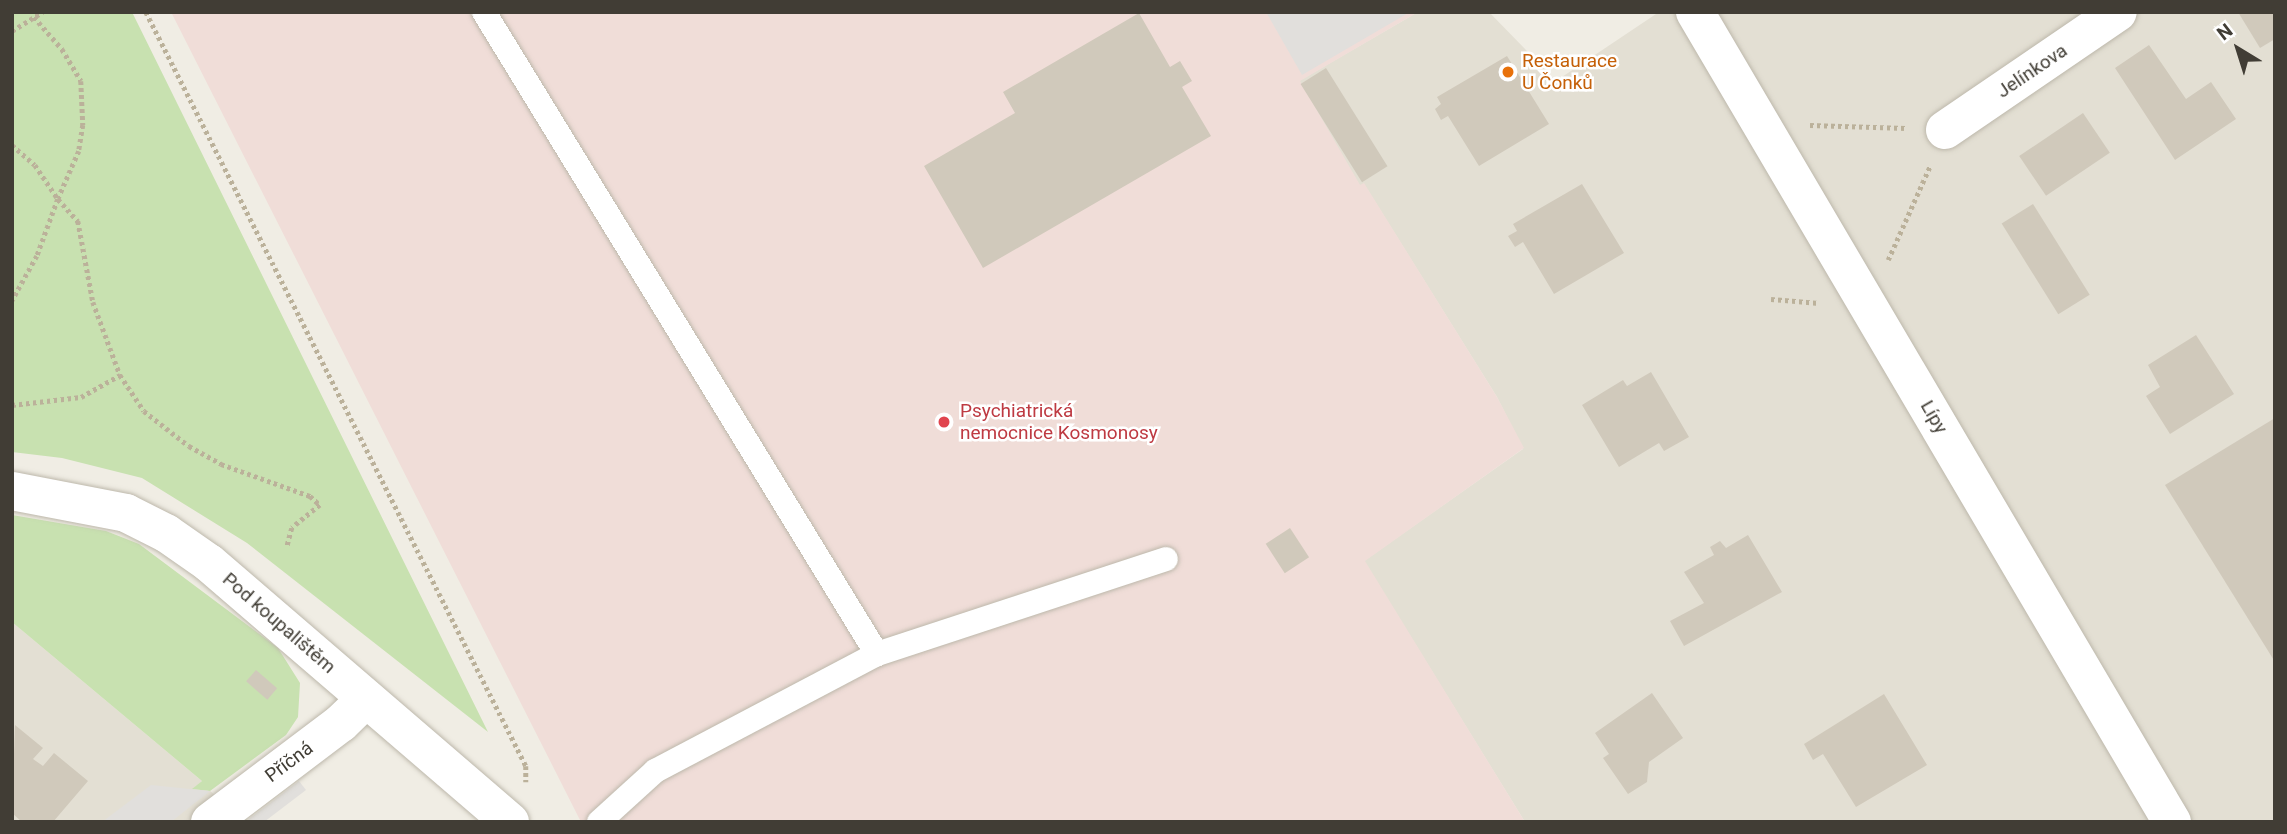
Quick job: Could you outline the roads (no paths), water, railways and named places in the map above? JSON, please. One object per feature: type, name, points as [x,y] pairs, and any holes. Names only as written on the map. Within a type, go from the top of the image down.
[{"type":"street","name":"Lípy","points":[[1695,12],[2172,822]]},
{"type":"street","name":"Jelínkova","points":[[1945,130],[2118,12]]},
{"type":"street","name":"Pod koupalištěm","points":[[12,491],[126,513],[166,533],[209,563],[508,819]]},
{"type":"street","name":"Příčná","points":[[210,822],[341,723],[366,699]]},
{"type":"lane","points":[[484,12],[877,654]]},
{"type":"lane","points":[[599,822],[655,771],[750,717],[877,654],[1166,559]]},
{"type":"place","name":"Restaurace U Čonků","points":[[1508,72]]},
{"type":"place","name":"Psychiatrická nemocnice Kosmonosy","points":[[944,422]]}]
